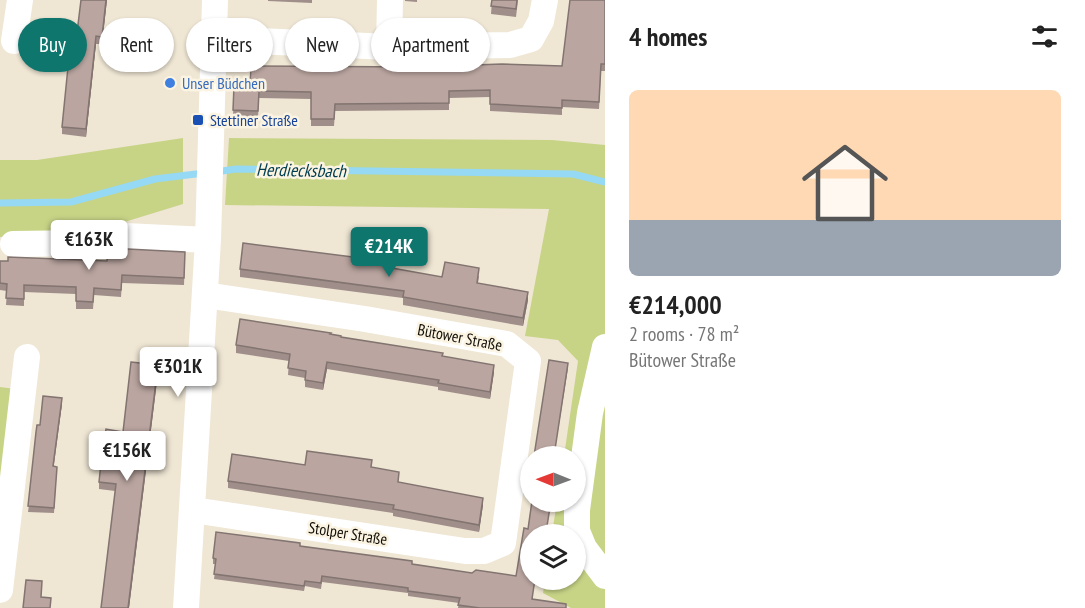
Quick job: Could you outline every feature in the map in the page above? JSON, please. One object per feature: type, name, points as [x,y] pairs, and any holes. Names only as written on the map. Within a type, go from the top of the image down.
[{"type":"street","points":[[14,41],[20,0]]},
{"type":"street","points":[[214,18],[215,0]]},
{"type":"street","points":[[390,0],[390,18]]},
{"type":"street","points":[[490,45],[510,45],[531,39],[541,21],[544,0]]},
{"type":"street","points":[[273,42],[371,46]]},
{"type":"street","points":[[186,608],[208,240],[212,72]]},
{"type":"street","points":[[13,244],[87,243],[124,236],[208,240]]},
{"type":"street","name":"Bütower Straße","points":[[205,295],[365,319],[507,344],[528,361],[503,543]]},
{"type":"street","points":[[605,347],[591,413],[577,510],[577,531],[584,548],[605,576]]},
{"type":"street","points":[[0,591],[27,357]]},
{"type":"street","name":"Stolper Straße","points":[[193,510],[465,551],[484,551],[503,543]]},
{"type":"green space","points":[[183,138],[183,204],[92,232],[0,237],[0,160],[37,160]]},
{"type":"green space","points":[[229,138],[552,140],[605,145],[605,608],[571,608],[543,593],[543,590],[586,590],[586,524],[554,524],[555,512],[586,512],[586,446],[565,446],[578,361],[558,340],[525,336],[549,209],[225,205]]},
{"type":"green space","points":[[0,387],[15,389],[0,520]]},
{"type":"building","points":[[81,0],[106,0],[104,18],[99,18],[99,36],[96,36],[86,129],[62,127],[68,72],[87,72],[87,18],[79,18]]},
{"type":"building","points":[[492,0],[517,0],[516,9],[491,6]]},
{"type":"building","points":[[570,0],[605,0],[605,64],[601,64],[599,102],[562,100],[562,108],[490,104],[490,90],[449,91],[449,103],[335,104],[334,119],[311,119],[311,92],[259,91],[258,111],[233,110],[234,86],[250,86],[251,72],[273,72],[273,66],[285,66],[285,72],[359,72],[359,67],[371,67],[371,72],[490,72],[490,64],[562,66]]},
{"type":"building","points":[[243,243],[392,262],[392,268],[442,277],[445,262],[479,268],[477,283],[528,292],[523,318],[403,297],[404,291],[240,269]]},
{"type":"building","points":[[108,248],[185,252],[184,278],[122,275],[121,290],[94,288],[93,302],[76,301],[76,287],[24,285],[24,299],[6,298],[7,284],[0,283],[0,261],[8,261],[8,257],[107,261]]},
{"type":"building","points":[[240,319],[443,353],[442,356],[494,365],[490,392],[438,383],[439,380],[327,362],[323,383],[305,380],[306,371],[288,368],[290,354],[236,345]]},
{"type":"building","points":[[549,360],[568,363],[556,446],[536,446]]},
{"type":"building","points":[[131,362],[158,365],[128,608],[101,608],[116,484],[99,482],[101,463],[106,429],[123,432]]},
{"type":"building","points":[[43,396],[62,398],[53,466],[57,467],[54,508],[28,506],[36,432],[37,425],[40,425]]},
{"type":"building","points":[[307,451],[372,460],[371,467],[399,472],[398,482],[483,498],[479,525],[393,509],[394,505],[228,481],[232,454],[305,465]]},
{"type":"building","points":[[530,512],[549,512],[547,524],[529,524]]},
{"type":"building","points":[[216,532],[300,543],[300,546],[412,561],[412,564],[472,573],[476,570],[516,576],[520,552],[520,590],[533,590],[532,599],[566,604],[566,608],[480,608],[458,605],[460,598],[322,576],[321,583],[305,581],[304,586],[214,574],[216,559],[213,558]]},
{"type":"building","points":[[26,580],[42,581],[41,597],[51,598],[50,608],[23,608]]},
{"type":"waterway","name":"Herdiecksbach","points":[[215,172],[236,169],[573,174],[605,182]]},
{"type":"waterway","name":"Herdiecksbach","points":[[0,203],[71,202],[155,179],[204,173]]},
{"type":"place","name":"Unser Büdchen","points":[[170,83]]},
{"type":"place","name":"Stettiner Straße","points":[[198,120]]}]
